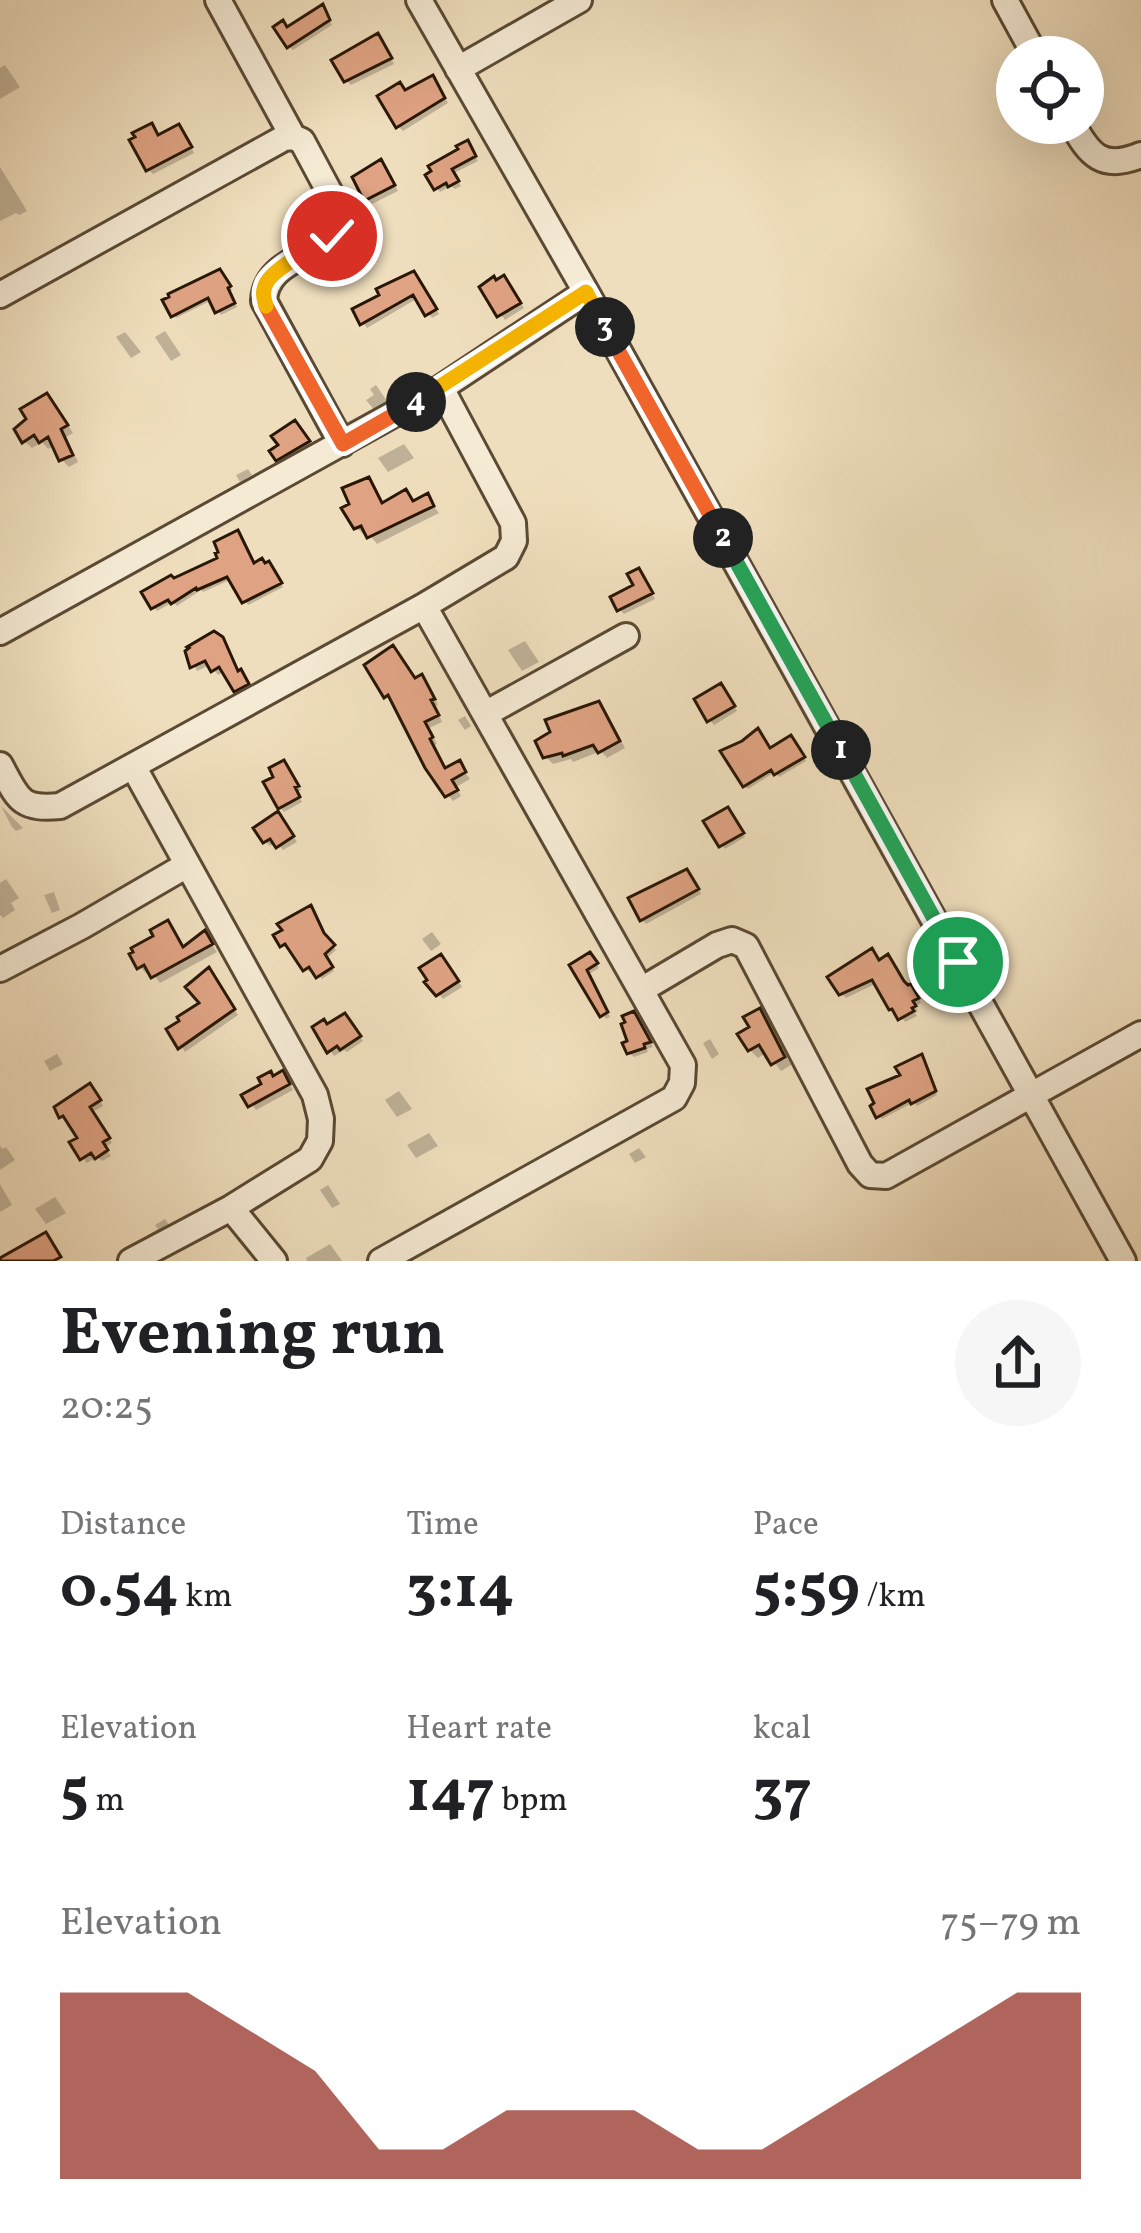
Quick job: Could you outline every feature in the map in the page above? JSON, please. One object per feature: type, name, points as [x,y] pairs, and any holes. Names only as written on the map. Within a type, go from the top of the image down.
[{"type":"street","points":[[218,0],[293,137]]},
{"type":"street","points":[[419,0],[1123,1261]]},
{"type":"street","points":[[458,69],[579,0]]},
{"type":"street","points":[[1005,0],[1025,36]]},
{"type":"street","points":[[0,295],[293,137],[302,141],[339,210],[339,222],[332,236],[271,276],[264,287],[264,302],[343,444]]},
{"type":"street","points":[[1084,144],[1095,156],[1111,160],[1141,155]]},
{"type":"street","points":[[0,632],[441,388],[586,292]]},
{"type":"street","points":[[0,765],[20,800],[36,808],[60,806],[506,557],[514,541],[512,523],[441,388]]},
{"type":"street","points":[[381,1261],[674,1098],[682,1083],[683,1065],[424,606]]},
{"type":"street","points":[[485,713],[626,636]]},
{"type":"street","points":[[131,1261],[310,1159],[320,1141],[321,1119],[315,1095],[133,766]]},
{"type":"street","points":[[0,968],[187,865]]},
{"type":"street","points":[[641,990],[717,945],[732,940],[746,946],[870,1175],[886,1176],[1141,1034]]},
{"type":"street","points":[[231,1208],[274,1261]]},
{"type":"building","points":[[323,4],[330,20],[287,48],[273,27],[283,20],[287,27]]},
{"type":"building","points":[[378,33],[392,58],[344,82],[331,60]]},
{"type":"building","points":[[433,75],[445,98],[396,128],[377,96],[400,82],[405,90]]},
{"type":"building","points":[[152,123],[158,135],[179,124],[192,147],[146,171],[129,140],[135,137],[132,133]]},
{"type":"building","points":[[468,140],[476,156],[452,169],[459,181],[434,190],[425,175],[431,171],[428,166]]},
{"type":"building","points":[[381,159],[395,185],[364,201],[352,177]]},
{"type":"building","points":[[220,269],[235,303],[215,313],[208,298],[171,317],[162,300],[168,294]]},
{"type":"building","points":[[414,271],[437,309],[425,316],[413,295],[360,325],[352,309],[379,295],[376,289]]},
{"type":"building","points":[[504,275],[521,303],[497,317],[479,287]]},
{"type":"building","points":[[47,393],[68,425],[61,429],[73,455],[59,461],[48,437],[39,443],[34,435],[22,443],[14,429],[26,419],[20,409]]},
{"type":"building","points":[[295,420],[310,441],[276,461],[269,451],[278,445],[271,436]]},
{"type":"building","points":[[369,477],[382,503],[406,489],[413,501],[428,493],[434,506],[367,538],[361,526],[354,529],[341,508],[349,504],[342,488]]},
{"type":"building","points":[[238,530],[254,563],[262,558],[269,561],[282,583],[242,603],[227,577],[151,609],[141,592],[217,558],[214,542]]},
{"type":"building","points":[[639,568],[653,593],[617,611],[610,597],[633,585],[627,574]]},
{"type":"building","points":[[214,631],[223,637],[249,684],[234,692],[219,667],[211,672],[205,661],[190,668],[187,647]]},
{"type":"building","points":[[393,645],[415,678],[422,674],[435,699],[431,700],[439,715],[425,722],[445,768],[460,760],[466,772],[452,780],[458,790],[445,797],[388,695],[384,698],[364,665]]},
{"type":"building","points":[[721,683],[735,706],[707,722],[694,699]]},
{"type":"building","points":[[599,701],[620,741],[598,753],[593,745],[543,758],[535,741],[550,732],[545,720]]},
{"type":"building","points":[[758,728],[770,748],[791,735],[805,757],[743,787],[720,751]]},
{"type":"building","points":[[284,760],[300,797],[278,809],[263,782],[273,777],[269,768]]},
{"type":"building","points":[[728,807],[744,833],[719,847],[703,821]]},
{"type":"building","points":[[278,811],[294,836],[276,848],[270,839],[263,843],[253,828]]},
{"type":"building","points":[[687,869],[699,889],[640,921],[628,898]]},
{"type":"building","points":[[311,905],[335,945],[325,954],[333,967],[316,978],[309,967],[303,971],[273,935],[282,930],[277,924]]},
{"type":"building","points":[[168,920],[183,947],[205,930],[213,944],[151,978],[144,965],[137,969],[129,954],[153,936],[150,930]]},
{"type":"building","points":[[872,948],[879,960],[888,954],[919,998],[913,1001],[914,1011],[898,1020],[872,980],[839,995],[827,977]]},
{"type":"building","points":[[590,952],[598,963],[587,970],[608,1012],[600,1017],[569,965]]},
{"type":"building","points":[[441,954],[459,981],[436,996],[419,968]]},
{"type":"building","points":[[209,967],[235,1009],[178,1049],[166,1029],[199,1003],[185,987]]},
{"type":"building","points":[[760,1008],[785,1057],[771,1065],[759,1045],[748,1051],[737,1034],[749,1027],[743,1017]]},
{"type":"building","points":[[634,1011],[651,1042],[627,1054],[622,1016]]},
{"type":"building","points":[[345,1013],[361,1036],[327,1053],[312,1027]]},
{"type":"building","points":[[922,1054],[936,1091],[876,1118],[867,1089],[900,1075],[895,1067]]},
{"type":"building","points":[[283,1070],[290,1084],[248,1107],[241,1095],[261,1084],[258,1078]]},
{"type":"building","points":[[90,1083],[101,1100],[90,1107],[110,1138],[103,1142],[108,1150],[95,1159],[91,1153],[80,1160],[69,1142],[77,1138],[54,1107]]},
{"type":"building","points":[[46,1232],[61,1257],[0,1261],[0,1258]]},
{"type":"route","points":[[332,236],[271,276],[264,287],[264,302],[343,444],[441,388],[586,292],[958,962]]}]
